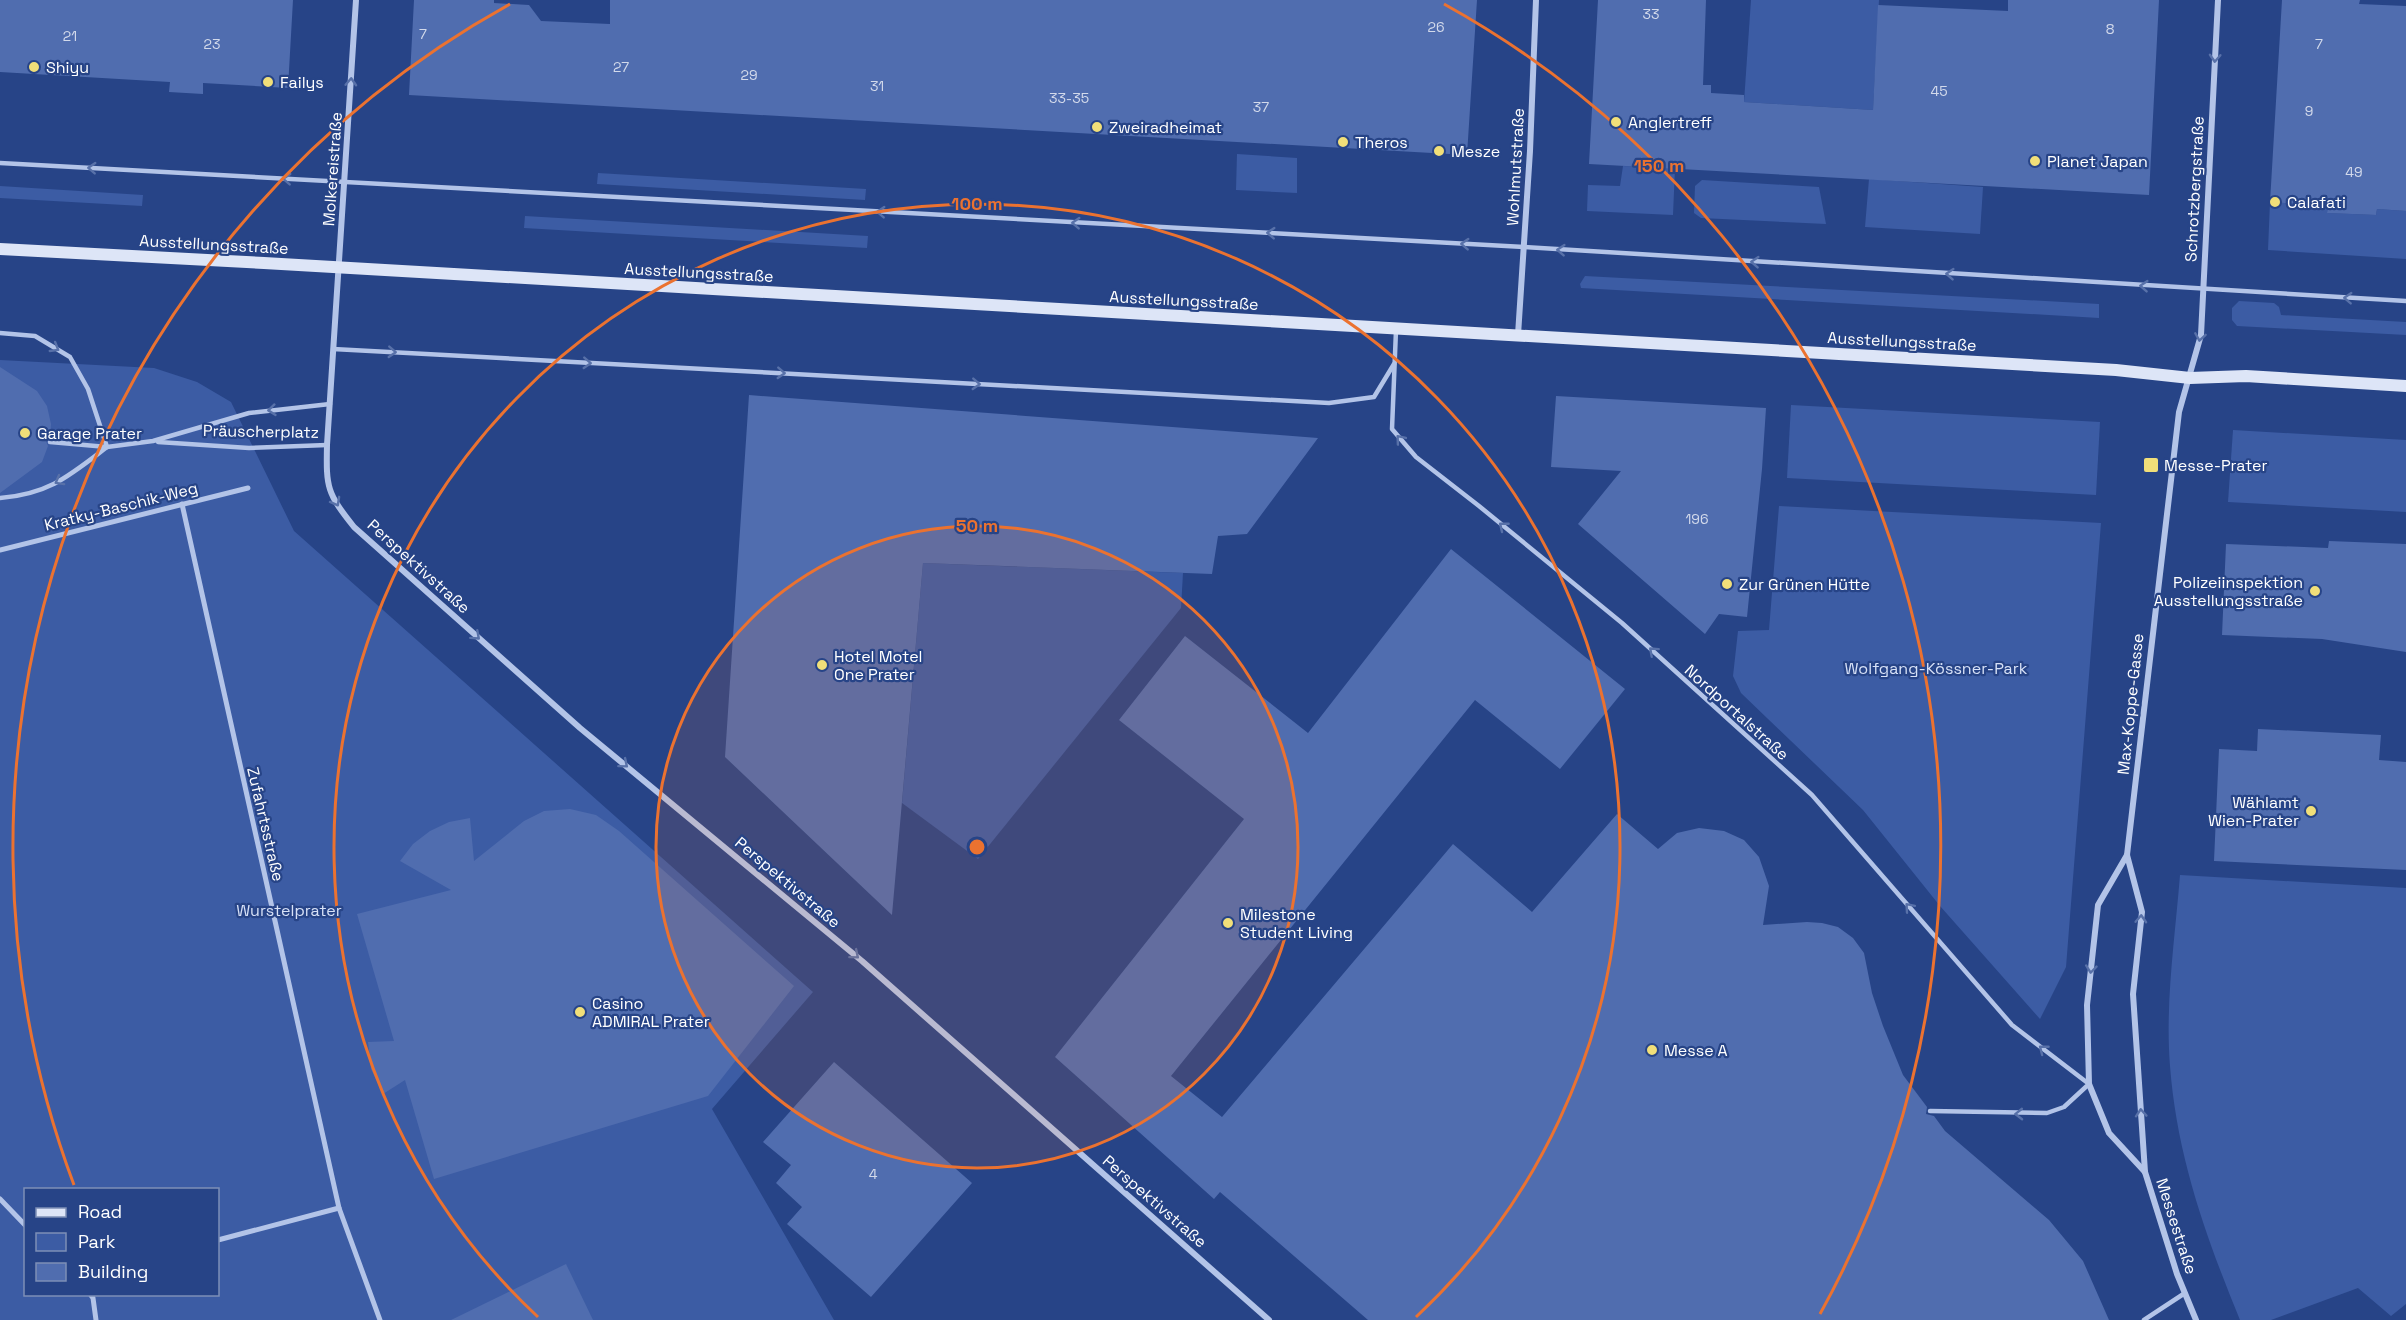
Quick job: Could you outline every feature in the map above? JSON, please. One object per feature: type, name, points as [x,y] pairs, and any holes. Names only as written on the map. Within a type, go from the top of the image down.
[{"type":"main road","name":"Ausstellungsstraße","points":[[0,249],[2116,370],[2190,378],[2246,376],[2406,386]]},
{"type":"street","name":"Molkereistraße","points":[[339,267],[356,0]]},
{"type":"street","name":"Wohlmutstraße","points":[[1518,335],[1536,0]]},
{"type":"street","name":"Schrotzbergstraße","points":[[2190,378],[2201,335],[2218,0]]},
{"type":"street","name":"Präuscherplatz","points":[[327,445],[339,267]]},
{"type":"street","name":"Max-Koppe-Gasse","points":[[2145,1172],[2133,994],[2142,912],[2127,855],[2179,412],[2190,378]]},
{"type":"street","name":"Perspektivstraße","points":[[327,445],[327,480],[334,502],[354,527],[580,728],[862,961],[1269,1320]]},
{"type":"street","name":"Kratky-Baschik-Weg","points":[[0,550],[248,489]]},
{"type":"street","name":"Zufahrtsstraße","points":[[182,504],[339,1208],[380,1320]]},
{"type":"street","name":"Max-Koppe-Gasse","points":[[2089,1084],[2087,1005],[2098,905],[2127,855]]},
{"type":"street","name":"Messestraße","points":[[2089,1084],[2109,1133],[2145,1172],[2196,1320]]},
{"type":"street","points":[[0,1199],[24,1224]]},
{"type":"street","points":[[219,1240],[339,1208]]},
{"type":"street","points":[[92,1296],[96,1320]]},
{"type":"lane","points":[[0,163],[1524,247],[2406,301]]},
{"type":"lane","points":[[333,349],[1329,403],[1374,396],[1395,362],[1396,328]]},
{"type":"lane","points":[[0,333],[35,336],[70,357],[88,389],[107,447],[58,484],[19,496],[0,498]]},
{"type":"lane","name":"Nordportalstraße","points":[[1395,362],[1392,429],[1416,457],[1622,623],[1812,795],[2012,1025],[2089,1084]]},
{"type":"lane","name":"Präuscherplatz","points":[[50,442],[107,447],[153,441],[249,413],[330,404]]},
{"type":"lane","name":"Präuscherplatz","points":[[153,441],[249,448],[327,445]]},
{"type":"lane","points":[[1930,1111],[2047,1113],[2064,1107],[2089,1084]]},
{"type":"lane","points":[[2144,1320],[2185,1293]]},
{"type":"green space","points":[[1751,0],[1879,0],[1873,110],[1744,102]]},
{"type":"green space","points":[[1237,154],[1297,158],[1297,193],[1236,190]]},
{"type":"green space","points":[[1623,166],[1675,168],[1673,215],[1587,211],[1588,185],[1620,186]]},
{"type":"green space","points":[[598,173],[866,189],[865,200],[597,184]]},
{"type":"green space","points":[[1869,179],[1983,187],[1980,234],[1865,227]]},
{"type":"green space","points":[[1702,180],[1819,187],[1826,224],[1701,218],[1694,213],[1695,186]]},
{"type":"green space","points":[[0,186],[143,195],[142,206],[0,198]]},
{"type":"green space","points":[[2270,202],[2329,206],[2328,213],[2376,215],[2377,209],[2406,211],[2406,259],[2268,250]]},
{"type":"green space","points":[[525,216],[868,236],[867,248],[524,228]]},
{"type":"green space","points":[[1585,276],[2099,304],[2099,318],[1581,288],[1580,284]]},
{"type":"green space","points":[[2239,301],[2274,303],[2279,307],[2281,315],[2406,322],[2406,335],[2237,326],[2232,320],[2232,308]]},
{"type":"green space","name":"Wurstelprater","points":[[0,360],[154,368],[197,382],[231,402],[294,531],[813,992],[712,1109],[834,1320],[0,1320]]},
{"type":"green space","points":[[1791,405],[2100,422],[2096,495],[1787,478]]},
{"type":"green space","points":[[2233,430],[2406,440],[2406,512],[2228,502]]},
{"type":"green space","name":"Wolfgang-Kössner-Park","points":[[1779,506],[2101,523],[2066,967],[2040,1019],[1940,906],[1863,810],[1741,693],[1733,676],[1738,631],[1769,630]]},
{"type":"green space","points":[[923,563],[1183,573],[1181,608],[978,859],[902,803]]},
{"type":"green space","points":[[2180,875],[2406,888],[2406,1304],[2391,1316],[2358,1288],[2271,1320],[2240,1320],[2195,1196],[2179,1132],[2174,1100],[2170,1066],[2169,1018]]},
{"type":"building","points":[[0,0],[293,0],[288,88],[203,83],[203,94],[169,92],[170,82],[0,72]]},
{"type":"building","points":[[414,0],[494,0],[494,3],[529,5],[541,21],[610,24],[610,0],[1477,0],[1467,155],[409,95]]},
{"type":"building","points":[[1598,0],[1706,0],[1703,85],[1711,85],[1711,93],[1744,95],[1744,102],[1873,110],[1878,5],[2008,11],[2008,0],[2159,0],[2149,195],[1589,164]]},
{"type":"building","points":[[2282,0],[2360,0],[2359,4],[2406,6],[2406,211],[2377,209],[2376,215],[2327,213],[2329,206],[2270,202]]},
{"type":"building","name":"Garage Prater","points":[[0,367],[37,391],[47,406],[51,424],[50,438],[46,441],[48,446],[42,462],[0,493]]},
{"type":"building","name":"Hotel Motel One Prater","points":[[749,395],[1318,438],[1247,534],[1218,536],[1212,574],[923,563],[892,915],[725,757]]},
{"type":"building","points":[[1556,396],[1766,408],[1747,617],[1719,614],[1705,634],[1578,524],[1621,471],[1551,467]]},
{"type":"building","name":"Polizeiinspektion Ausstellungsstraße","points":[[2329,541],[2406,544],[2406,652],[2322,639],[2222,635],[2226,544],[2328,548]]},
{"type":"building","name":"Messe A","points":[[1451,549],[1625,689],[1560,769],[1475,700],[1171,1076],[1222,1117],[1453,844],[1532,912],[1617,814],[1658,849],[1677,833],[1699,828],[1724,831],[1744,840],[1759,857],[1769,886],[1763,925],[1822,923],[1838,927],[1853,938],[1864,953],[1872,993],[1903,1075],[1927,1107],[1926,1114],[1934,1116],[1945,1131],[2049,1220],[2083,1261],[2109,1320],[1368,1320],[1220,1192],[1214,1199],[1055,1057],[1244,819],[1119,720],[1185,636],[1308,733]]},
{"type":"building","name":"Wählamt Wien-Prater","points":[[2258,729],[2381,735],[2379,760],[2406,762],[2406,870],[2214,861],[2219,749],[2257,751]]},
{"type":"building","name":"Casino ADMIRAL Prater","points":[[570,809],[596,815],[619,831],[794,986],[708,1096],[434,1179],[405,1080],[383,1094],[371,1069],[368,1042],[394,1041],[357,914],[451,890],[400,861],[413,844],[430,831],[449,822],[470,818],[474,861],[524,821],[544,811]]},
{"type":"building","points":[[834,1062],[972,1183],[871,1297],[787,1224],[802,1207],[776,1183],[791,1165],[763,1142]]},
{"type":"building","points":[[566,1264],[593,1320],[451,1320]]},
{"type":"place","name":"Shiyu","points":[[34,67]]},
{"type":"place","name":"Failys","points":[[268,82]]},
{"type":"place","name":"Anglertreff","points":[[1616,122]]},
{"type":"place","name":"Zweiradheimat","points":[[1097,127]]},
{"type":"place","name":"Theros","points":[[1343,142]]},
{"type":"place","name":"Mesze","points":[[1439,151]]},
{"type":"place","name":"Planet Japan","points":[[2035,161]]},
{"type":"place","name":"Calafati","points":[[2275,202]]},
{"type":"place","name":"Garage Prater","points":[[25,433]]},
{"type":"place","name":"Messe-Prater","points":[[2151,465]]},
{"type":"place","name":"Zur Grünen Hütte","points":[[1727,584]]},
{"type":"place","name":"Polizeiinspektion Ausstellungsstraße","points":[[2315,591]]},
{"type":"place","name":"Hotel Motel One Prater","points":[[822,665]]},
{"type":"place","name":"Wählamt Wien-Prater","points":[[2311,811]]},
{"type":"place","name":"Milestone Student Living","points":[[1228,923]]},
{"type":"place","name":"Casino ADMIRAL Prater","points":[[580,1012]]},
{"type":"place","name":"Messe A","points":[[1652,1050]]}]
